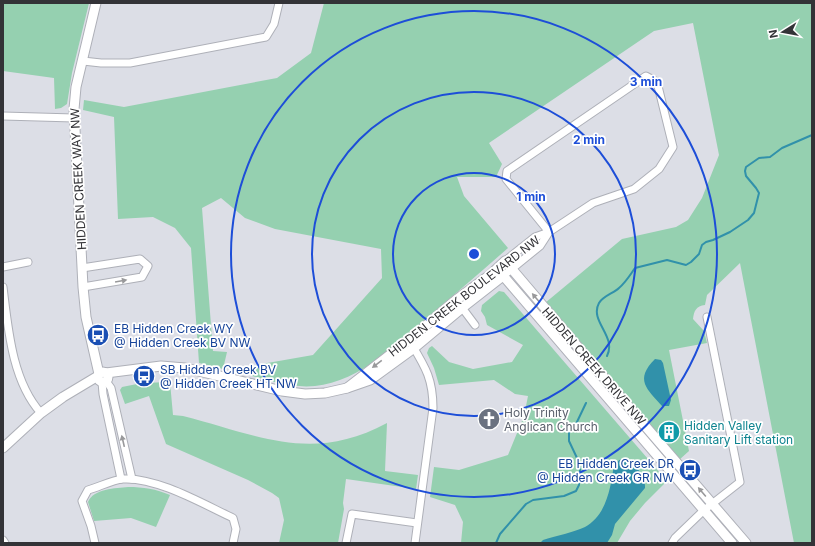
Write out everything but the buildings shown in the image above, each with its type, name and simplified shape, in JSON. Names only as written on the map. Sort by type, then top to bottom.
[{"type":"street","name":"HIDDEN CREEK WAY NW","points":[[96,3],[76,87],[74,118],[83,287],[86,317],[95,356],[103,377],[111,388],[132,479]]},
{"type":"street","points":[[83,61],[101,63],[130,63],[266,37],[274,24],[279,3]]},
{"type":"street","points":[[646,76],[657,82],[673,147],[659,169],[634,189],[593,203],[549,232],[506,179],[507,171],[646,76]]},
{"type":"street","points":[[3,116],[74,118]]},
{"type":"street","name":"HIDDEN CREEK BOULEVARD NW","points":[[347,388],[409,340],[456,300],[497,269],[535,237],[549,232]]},
{"type":"street","name":"HIDDEN CREEK BOULEVARD NW","points":[[3,448],[41,413],[63,397],[81,386],[103,377],[121,372],[161,366],[207,372],[282,392],[304,394],[347,388],[370,380],[414,348],[462,308],[512,270],[540,246],[549,232]]},
{"type":"street","points":[[82,268],[140,259],[148,266],[142,277],[83,287]]},
{"type":"street","name":"HIDDEN CREEK DRIVE NW","points":[[505,261],[746,543]]},
{"type":"street","points":[[3,267],[28,262]]},
{"type":"street","name":"HIDDEN CREEK DRIVE NW","points":[[497,269],[732,543]]},
{"type":"street","points":[[3,286],[7,320],[18,373],[32,402],[41,413]]},
{"type":"street","points":[[456,300],[475,325]]},
{"type":"street","points":[[672,543],[675,538],[703,511],[740,482],[707,317]]},
{"type":"street","points":[[409,340],[424,364],[431,380],[434,408],[414,543]]},
{"type":"street","name":"HIDDEN CREEK WAY NW","points":[[103,377],[103,394],[121,479]]},
{"type":"street","points":[[652,451],[660,443]]},
{"type":"street","points":[[95,543],[91,526],[82,502],[88,490],[121,479],[132,479],[163,486],[233,518],[236,529],[233,543]]},
{"type":"street","points":[[346,543],[352,514],[418,523]]},
{"type":"green space","points":[[3,3],[89,3],[72,73],[67,104],[61,108],[55,109],[54,78],[3,71]]},
{"type":"green space","points":[[324,3],[812,3],[812,543],[794,543],[740,263],[707,295],[705,305],[699,306],[695,311],[693,319],[704,331],[707,343],[669,350],[689,451],[679,460],[545,303],[622,239],[676,227],[688,220],[702,198],[719,155],[693,23],[654,31],[489,143],[502,164],[496,177],[457,177],[464,196],[508,248],[394,347],[364,368],[348,377],[332,383],[315,386],[299,386],[283,384],[252,376],[256,365],[313,355],[382,278],[381,249],[275,229],[245,218],[221,198],[202,208],[213,351],[227,352],[223,369],[199,363],[191,248],[175,228],[153,217],[118,219],[114,117],[83,110],[84,100],[124,107],[277,78],[311,53]]},
{"type":"green space","points":[[499,291],[504,292],[667,481],[645,503],[630,521],[617,543],[461,543],[463,522],[455,505],[430,497],[434,467],[459,470],[508,455],[524,416],[528,396],[515,394],[494,380],[439,385],[434,368],[427,353],[429,348],[432,346],[449,362],[473,369],[512,362],[523,345],[487,325],[485,317],[481,311],[482,305]]},
{"type":"green space","points":[[170,382],[173,415],[183,416],[260,437],[285,442],[309,444],[334,442],[359,435],[387,423],[385,471],[418,475],[416,489],[346,479],[343,503],[344,509],[338,543],[279,543],[284,520],[279,498],[248,480],[166,444],[149,396],[125,404],[120,390],[122,387],[142,383]]},
{"type":"green space","points":[[139,487],[160,491],[170,495],[156,527],[131,518],[94,521],[88,502],[95,494],[105,490]]},
{"type":"water","points":[[655,359],[661,360],[663,363],[671,400],[669,406],[662,406],[645,384],[645,373]]},
{"type":"water","points":[[621,459],[635,466],[644,478],[645,488],[615,524],[612,535],[607,543],[540,543],[543,540],[581,529],[592,522],[603,508],[607,499],[614,464]]},
{"type":"waterway","points":[[607,356],[609,342],[597,316],[599,303],[606,296],[617,290],[635,268],[667,260],[686,265],[699,254],[702,245],[706,242],[730,232],[748,220],[754,213],[759,193],[746,176],[746,167],[759,158],[770,157],[782,148],[812,135]]},
{"type":"waterway","points":[[496,543],[500,534],[526,504],[533,500],[564,496],[576,491],[579,485],[580,470],[577,458],[569,441],[569,433],[576,424],[586,403]]},
{"type":"place","name":"EB Hidden Creek WY @ Hidden Creek BV NW","points":[[98,335]]},
{"type":"place","name":"SB Hidden Creek BV @ Hidden Creek HT NW","points":[[144,376]]},
{"type":"place","name":"Holy Trinity Anglican Church","points":[[489,419]]},
{"type":"place","name":"Hidden Valley Sanitary Lift station","points":[[669,432]]},
{"type":"place","name":"EB Hidden Creek DR @ Hidden Creek GR NW","points":[[690,470]]}]
